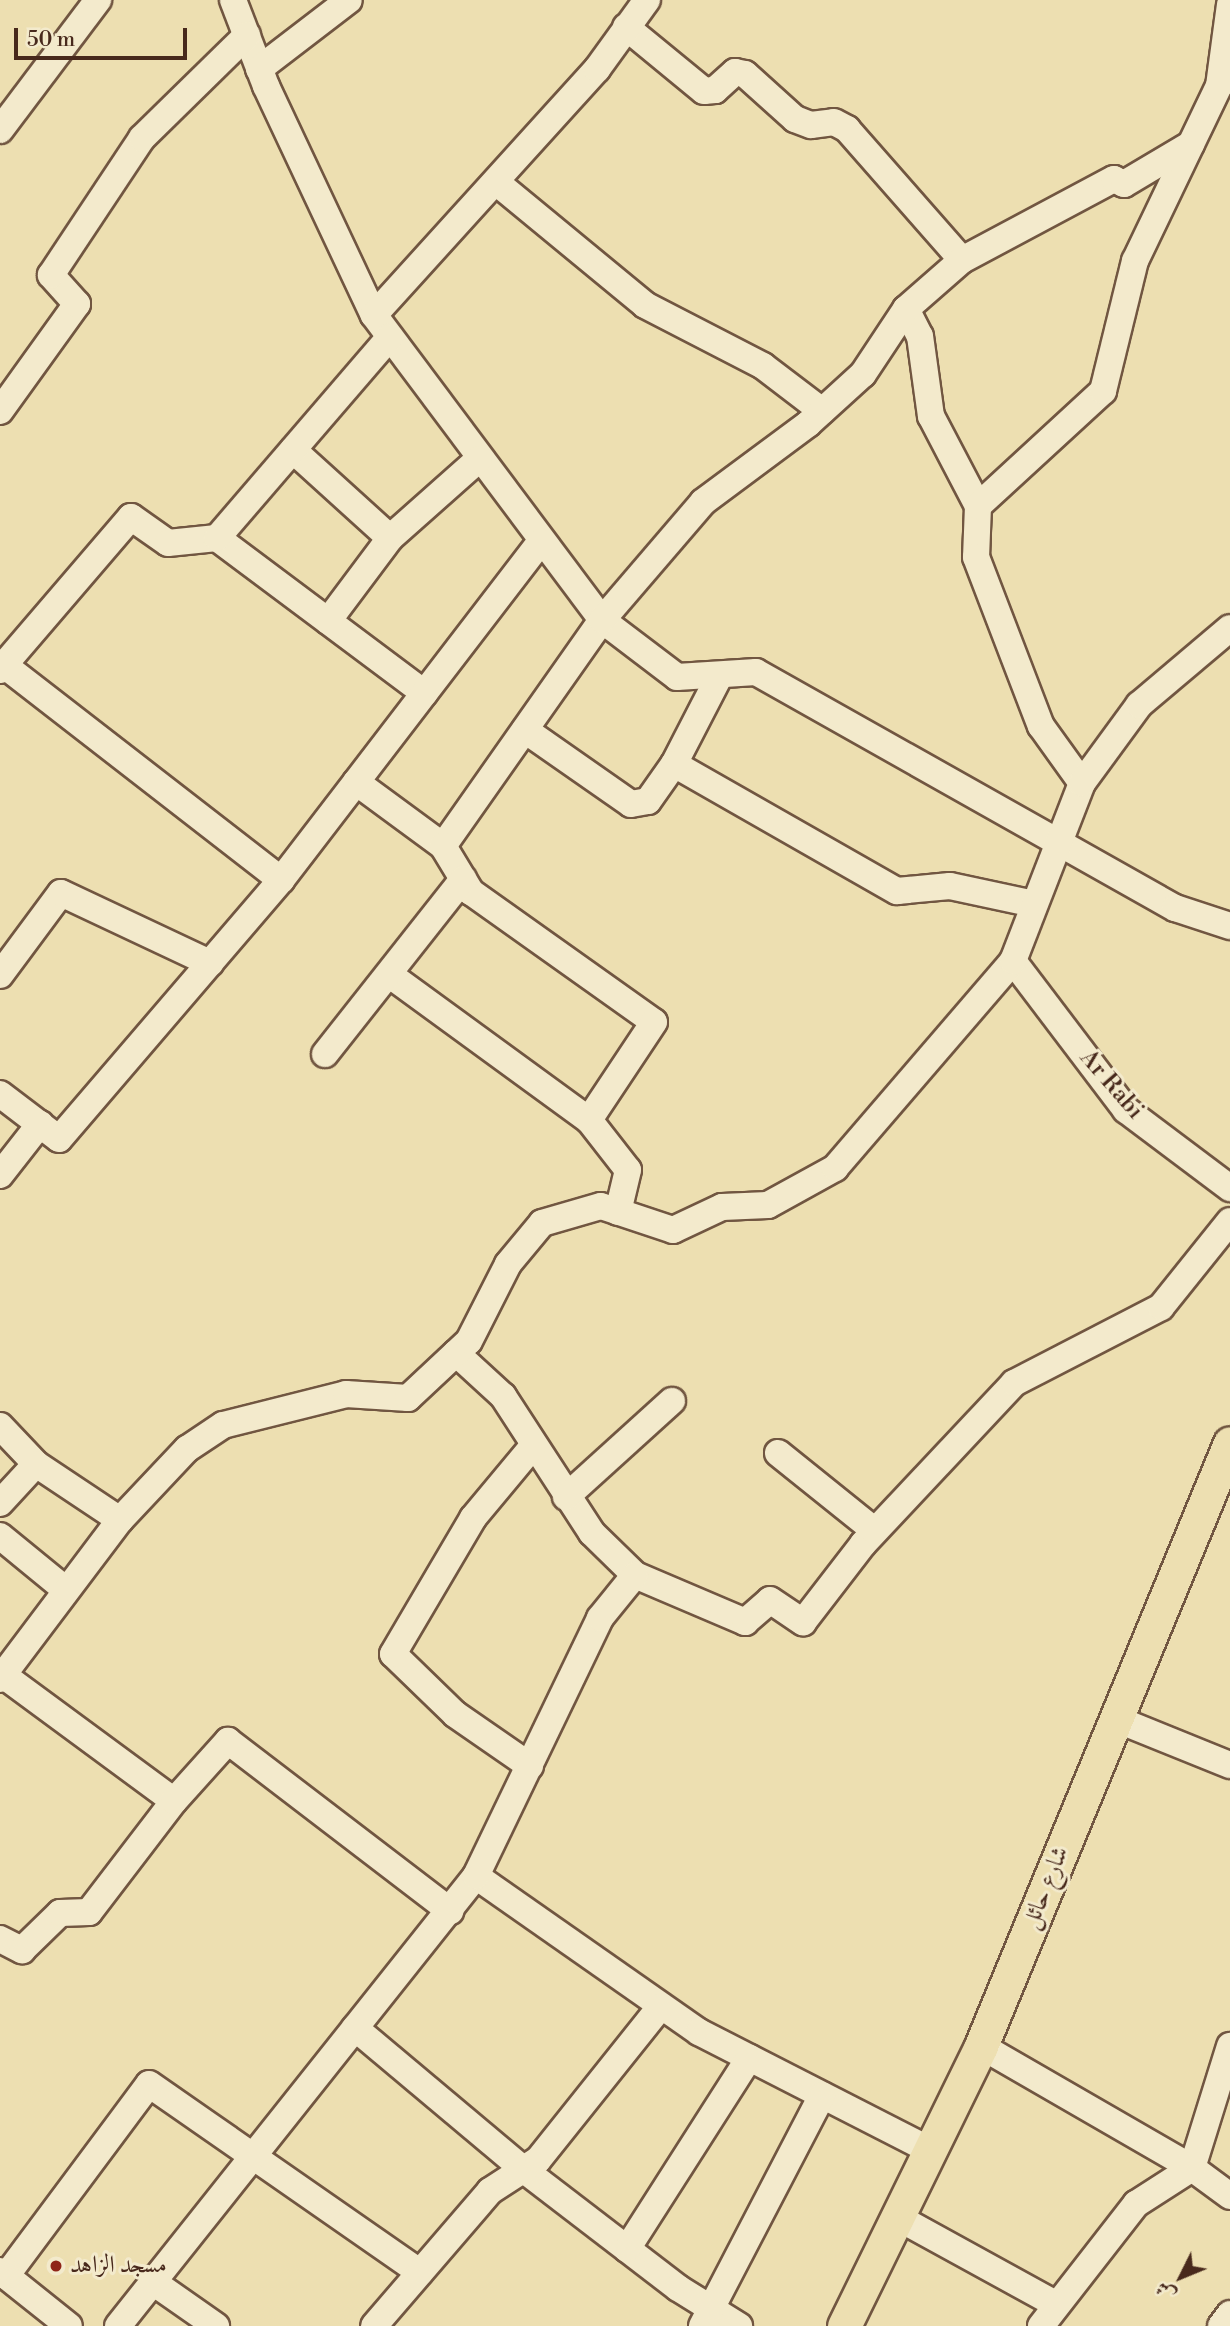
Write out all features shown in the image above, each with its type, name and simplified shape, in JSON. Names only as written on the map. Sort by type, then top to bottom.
[{"type":"main road","name":"شارع حائل","points":[[844,2326],[981,2046],[1230,1443]]},
{"type":"street","points":[[0,130],[11,93],[98,0]]},
{"type":"street","points":[[233,0],[259,69],[374,315],[540,542],[602,620],[677,677],[755,672],[1057,839],[1175,908],[1230,926]]},
{"type":"street","points":[[259,69],[349,0]]},
{"type":"street","points":[[374,315],[597,69],[647,0]]},
{"type":"street","points":[[978,506],[1103,391],[1135,261],[1191,144],[1224,89],[1230,4],[1223,0]]},
{"type":"street","points":[[626,27],[704,91],[715,90],[735,72],[745,74],[795,119],[811,125],[834,122],[847,129],[962,260]]},
{"type":"street","points":[[0,411],[77,304],[51,275],[142,138],[247,35]]},
{"type":"street","points":[[443,846],[602,620],[703,502],[822,411],[863,374],[906,309],[962,260],[1114,179],[1124,184],[1191,144]]},
{"type":"street","points":[[496,182],[645,305],[763,366],[822,411]]},
{"type":"street","points":[[906,309],[920,336],[931,416],[978,506],[976,557],[1041,726],[1082,783]]},
{"type":"street","points":[[218,538],[390,337]]},
{"type":"street","points":[[293,450],[390,538]]},
{"type":"street","points":[[328,621],[390,538],[479,459]]},
{"type":"street","points":[[281,880],[2,667],[131,517],[168,543],[218,538],[424,693]]},
{"type":"street","points":[[0,1094],[59,1139],[281,880],[540,542]]},
{"type":"street","points":[[174,1801],[1,1677],[120,1520],[187,1449],[223,1425],[346,1394],[408,1398],[469,1341],[508,1264],[542,1223],[601,1206],[673,1230],[722,1207],[768,1205],[835,1168],[1013,961],[1057,839],[1082,783],[1139,705],[1227,637]]},
{"type":"street","points":[[525,730],[631,804],[649,802],[674,764],[720,675]]},
{"type":"street","points":[[674,764],[897,891],[950,886],[1034,904]]},
{"type":"street","points":[[356,782],[443,846],[471,892],[654,1022],[589,1120]]},
{"type":"street","points":[[325,1054],[463,880]]},
{"type":"street","points":[[0,975],[61,894],[210,963]]},
{"type":"street","name":"Ar Rabi","points":[[1013,961],[1126,1110],[1230,1188]]},
{"type":"street","points":[[390,975],[589,1120],[628,1170],[618,1212]]},
{"type":"street","points":[[0,1175],[40,1124]]},
{"type":"street","points":[[456,1353],[503,1396],[566,1497],[592,1533],[635,1575],[745,1622],[769,1600],[803,1622],[875,1531],[1014,1383],[1161,1307],[1230,1221]]},
{"type":"street","points":[[566,1497],[673,1401]]},
{"type":"street","points":[[0,1426],[36,1464],[120,1520]]},
{"type":"street","points":[[530,1766],[455,1714],[393,1654],[474,1518],[533,1446]]},
{"type":"street","points":[[778,1452],[875,1531]]},
{"type":"street","points":[[0,1503],[36,1464]]},
{"type":"street","points":[[0,1536],[66,1590]]},
{"type":"street","points":[[118,2326],[476,1876],[600,1618],[635,1575]]},
{"type":"street","points":[[1116,1719],[1230,1765]]},
{"type":"street","points":[[0,1939],[22,1950],[60,1913],[89,1912],[174,1801],[228,1741],[450,1911]]},
{"type":"street","points":[[476,1876],[660,2007],[749,2058],[930,2150]]},
{"type":"street","points":[[373,2326],[490,2191],[538,2160],[660,2007]]},
{"type":"street","points":[[355,2028],[523,2169],[627,2249],[707,2318],[738,2326]]},
{"type":"street","points":[[981,2046],[1192,2168],[1230,2196]]},
{"type":"street","points":[[897,2217],[1048,2315],[1136,2204],[1192,2168],[1230,2046]]},
{"type":"street","points":[[627,2249],[749,2058]]},
{"type":"street","points":[[69,2326],[3,2273],[149,2084],[255,2154],[420,2272]]},
{"type":"street","points":[[707,2318],[822,2095]]},
{"type":"street","points":[[153,2282],[216,2326]]},
{"type":"street","points":[[1221,2326],[1230,2314]]},
{"type":"place","name":"مسجد الزاهد","points":[[56,2266]]}]
